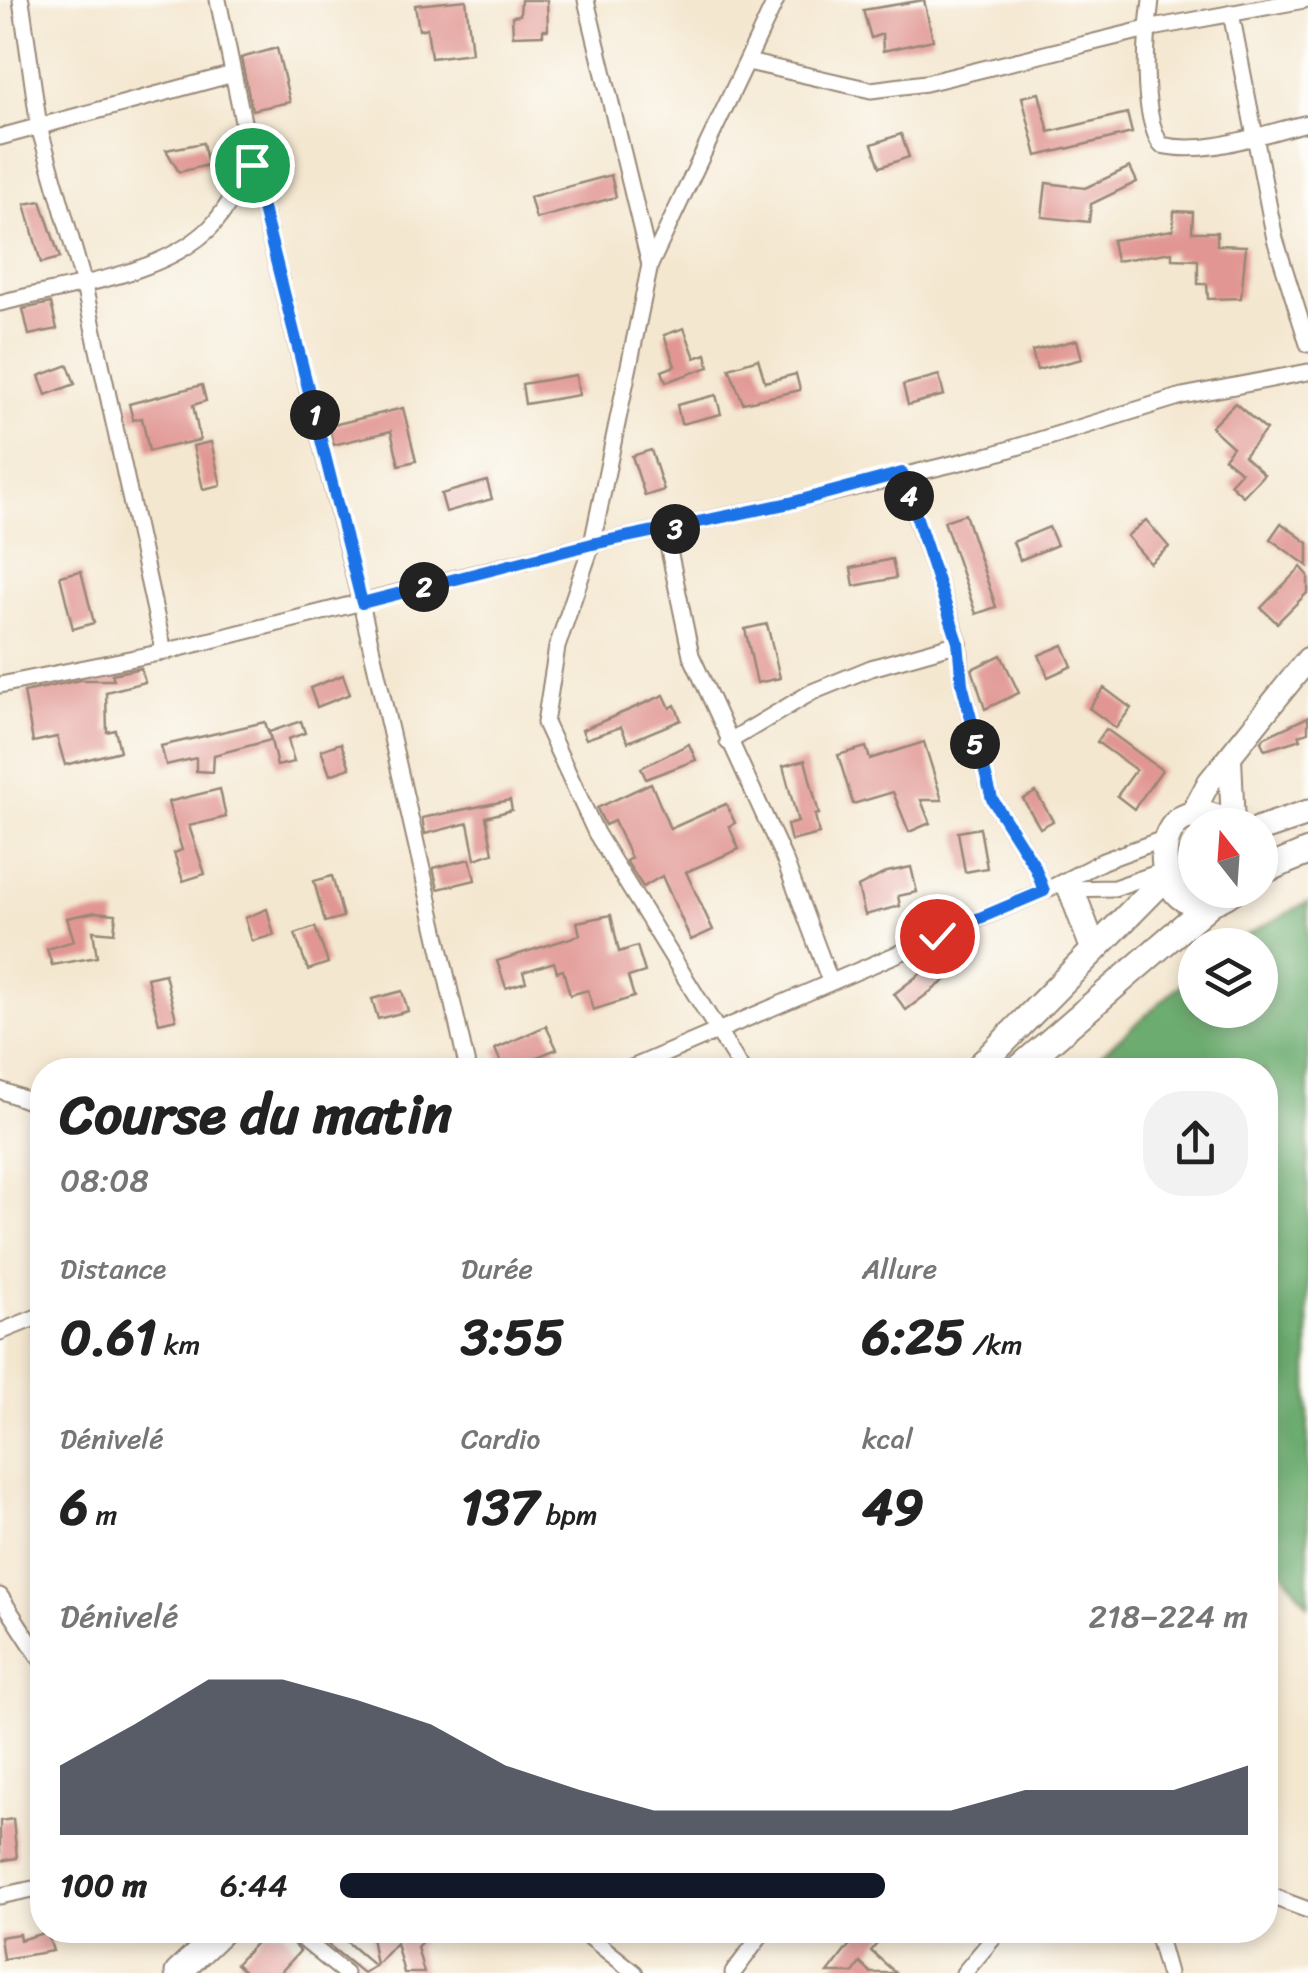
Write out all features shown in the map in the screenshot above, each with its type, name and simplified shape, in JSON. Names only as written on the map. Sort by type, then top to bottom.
[{"type":"main road","points":[[1194,808],[1202,791],[1308,659]]},
{"type":"main road","points":[[1230,758],[1231,808]]},
{"type":"main road","points":[[1278,823],[1308,813]]},
{"type":"main road","points":[[1178,828],[1166,838],[1164,874],[1178,892]]},
{"type":"main road","points":[[1278,864],[1308,852]]},
{"type":"main road","points":[[988,1058],[1164,874]]},
{"type":"main road","points":[[1056,889],[1094,950]]},
{"type":"main road","points":[[1031,1058],[1208,908]]},
{"type":"main road","points":[[178,1973],[208,1943]]},
{"type":"street","points":[[21,0],[39,127],[83,281],[164,652]]},
{"type":"street","points":[[218,0],[252,165],[362,603],[465,1058]]},
{"type":"street","points":[[586,0],[650,266]]},
{"type":"street","points":[[735,1058],[596,833],[545,723],[557,647],[592,544],[650,266],[776,0]]},
{"type":"street","points":[[1151,0],[1148,86],[1155,135],[1162,145],[1176,148],[1256,138],[1308,123]]},
{"type":"street","points":[[748,62],[871,90],[926,83],[1147,29],[1304,0]]},
{"type":"street","points":[[1231,13],[1291,300],[1308,344]]},
{"type":"street","points":[[0,137],[233,74]]},
{"type":"street","points":[[0,303],[129,272],[176,253],[210,228],[252,165]]},
{"type":"street","points":[[0,685],[164,652],[592,544],[665,531],[994,454],[1182,396],[1308,372]]},
{"type":"street","points":[[902,473],[958,642],[962,684],[992,799],[1035,867],[1056,889],[1114,888],[1164,874]]},
{"type":"street","points":[[665,531],[691,655],[785,861],[830,981]]},
{"type":"street","points":[[728,742],[812,692],[871,668],[958,642]]},
{"type":"street","points":[[656,1058],[830,981],[1056,889],[1103,861],[1166,838]]},
{"type":"street","points":[[0,1090],[30,1101]]},
{"type":"street","points":[[0,1332],[30,1320]]},
{"type":"street","points":[[0,1596],[30,1642]]},
{"type":"street","points":[[0,1896],[30,1890]]},
{"type":"street","points":[[1278,1899],[1308,1910]]},
{"type":"street","points":[[308,1943],[345,1973]]},
{"type":"street","points":[[597,1943],[635,1973]]},
{"type":"street","points":[[733,1973],[755,1943]]},
{"type":"street","points":[[964,1973],[989,1943]]},
{"type":"street","points":[[1160,1943],[1168,1973]]},
{"type":"green space","points":[[1308,902],[1308,1605],[1278,1565],[1278,1058],[1097,1058],[1178,987],[1178,1028],[1278,1028],[1278,928],[1260,928]]},
{"type":"building","points":[[466,0],[472,53],[431,58],[427,28],[419,30],[415,5]]},
{"type":"building","points":[[521,0],[547,0],[548,30],[543,30],[543,35],[513,36],[512,16],[520,15]]},
{"type":"building","points":[[924,0],[933,40],[883,51],[882,34],[871,38],[863,10]]},
{"type":"building","points":[[277,48],[290,102],[252,110],[241,58]]},
{"type":"building","points":[[1039,93],[1049,132],[1127,113],[1132,133],[1037,156],[1022,97]]},
{"type":"building","points":[[901,134],[909,157],[880,167],[872,144]]},
{"type":"building","points":[[203,143],[208,165],[179,172],[166,150]]},
{"type":"building","points":[[1130,167],[1137,182],[1091,204],[1089,222],[1042,217],[1046,183],[1085,188]]},
{"type":"building","points":[[611,175],[616,197],[536,219],[530,197]]},
{"type":"building","points":[[41,201],[60,258],[41,263],[25,204]]},
{"type":"building","points":[[1174,211],[1193,212],[1192,232],[1217,232],[1217,245],[1246,246],[1241,298],[1208,299],[1207,284],[1198,284],[1198,260],[1172,259],[1172,252],[1116,261],[1112,240],[1173,230]]},
{"type":"building","points":[[51,303],[57,329],[29,335],[23,309]]},
{"type":"building","points":[[684,328],[695,358],[706,354],[709,367],[666,382],[662,371],[675,366],[664,335]]},
{"type":"building","points":[[1077,340],[1082,359],[1037,370],[1032,351]]},
{"type":"building","points":[[758,359],[765,382],[796,374],[800,390],[743,403],[729,368]]},
{"type":"building","points":[[68,365],[75,384],[46,395],[39,376]]},
{"type":"building","points":[[576,375],[579,395],[525,404],[522,384]]},
{"type":"building","points":[[939,375],[944,395],[908,405],[903,385]]},
{"type":"building","points":[[202,385],[206,401],[193,405],[200,440],[149,451],[142,418],[133,420],[129,404]]},
{"type":"building","points":[[716,395],[721,414],[681,424],[677,405]]},
{"type":"building","points":[[1235,403],[1266,430],[1244,456],[1264,474],[1243,496],[1230,484],[1241,472],[1224,458],[1233,447],[1211,427]]},
{"type":"building","points":[[403,408],[416,461],[399,465],[391,431],[333,445],[329,426]]},
{"type":"building","points":[[211,442],[221,485],[203,489],[193,446]]},
{"type":"building","points":[[651,450],[664,490],[645,496],[632,456]]},
{"type":"building","points":[[487,481],[492,499],[446,512],[441,494]]},
{"type":"building","points":[[965,514],[996,607],[976,614],[944,521]]},
{"type":"building","points":[[1146,520],[1169,547],[1150,563],[1127,536]]},
{"type":"building","points":[[1281,523],[1308,543],[1308,566],[1270,539]]},
{"type":"building","points":[[1049,527],[1057,545],[1020,560],[1013,542]]},
{"type":"building","points":[[892,559],[896,578],[854,586],[851,568]]},
{"type":"building","points":[[1301,567],[1308,575],[1308,592],[1277,623],[1261,608]]},
{"type":"building","points":[[81,571],[94,623],[73,629],[60,576]]},
{"type":"building","points":[[767,624],[780,678],[757,683],[745,629]]},
{"type":"building","points":[[1063,645],[1072,666],[1048,677],[1039,655]]},
{"type":"building","points":[[1001,655],[1019,693],[985,709],[972,669]]},
{"type":"building","points":[[141,668],[145,682],[106,692],[107,732],[115,730],[120,751],[65,765],[57,737],[33,742],[24,692],[80,680],[114,680],[112,674]]},
{"type":"building","points":[[343,675],[350,694],[317,707],[310,688]]},
{"type":"building","points":[[1104,688],[1131,708],[1116,728],[1089,708]]},
{"type":"building","points":[[664,695],[670,708],[675,705],[681,720],[628,742],[621,727],[586,739],[582,730]]},
{"type":"building","points":[[1308,717],[1308,732],[1299,735],[1301,739],[1265,750],[1261,742],[1265,737]]},
{"type":"building","points":[[301,721],[305,733],[288,739],[294,762],[277,766],[269,732]]},
{"type":"building","points":[[265,722],[271,740],[214,755],[213,772],[196,771],[196,758],[166,765],[161,746]]},
{"type":"building","points":[[1106,729],[1162,770],[1134,809],[1117,796],[1136,770],[1097,742]]},
{"type":"building","points":[[924,742],[942,800],[921,800],[930,823],[909,832],[893,792],[853,804],[838,755],[866,747],[870,759]]},
{"type":"building","points":[[341,743],[350,768],[330,775],[321,750]]},
{"type":"building","points":[[689,744],[696,760],[646,779],[641,768]]},
{"type":"building","points":[[805,760],[819,814],[815,815],[819,834],[791,841],[787,825],[798,822],[783,766]]},
{"type":"building","points":[[651,783],[670,829],[726,804],[735,823],[729,826],[739,849],[686,872],[713,930],[691,940],[662,876],[643,887],[626,861],[631,858],[614,821],[605,825],[597,808]]},
{"type":"building","points":[[220,789],[226,817],[189,826],[205,874],[183,881],[174,853],[182,850],[168,802]]},
{"type":"building","points":[[1036,792],[1053,821],[1040,828],[1023,799]]},
{"type":"building","points":[[510,800],[512,810],[486,817],[493,853],[475,859],[468,823],[425,834],[422,818]]},
{"type":"building","points":[[980,828],[987,868],[965,872],[958,832]]},
{"type":"building","points":[[470,859],[475,880],[438,889],[433,868]]},
{"type":"building","points":[[911,867],[917,892],[898,896],[900,906],[865,915],[858,887],[887,872]]},
{"type":"building","points":[[332,876],[343,917],[325,922],[314,881]]},
{"type":"building","points":[[267,909],[274,935],[252,941],[245,918]]},
{"type":"building","points":[[95,912],[116,914],[114,933],[93,931],[97,957],[52,965],[47,949],[74,941],[67,918]]},
{"type":"building","points":[[611,915],[619,952],[637,946],[645,972],[628,977],[634,997],[593,1010],[588,990],[570,995],[563,970],[557,972],[554,962],[523,972],[526,982],[506,988],[497,961],[580,935],[577,922]]},
{"type":"building","points":[[315,927],[328,963],[308,970],[295,934]]},
{"type":"building","points":[[934,963],[947,979],[906,1010],[894,994]]},
{"type":"building","points":[[165,974],[176,1019],[159,1023],[147,978]]},
{"type":"building","points":[[402,991],[408,1011],[378,1019],[372,999]]},
{"type":"building","points":[[546,1026],[557,1049],[534,1058],[499,1058],[495,1049]]},
{"type":"building","points":[[13,1819],[17,1858],[0,1861],[0,1821]]},
{"type":"building","points":[[19,1934],[20,1940],[30,1937],[30,1943],[50,1943],[53,1951],[3,1959],[0,1937]]},
{"type":"building","points":[[256,1943],[293,1943],[300,1951],[280,1973],[246,1973],[236,1964]]},
{"type":"building","points":[[326,1943],[348,1943],[375,1966],[363,1973]]},
{"type":"building","points":[[372,1943],[396,1943],[376,1965]]},
{"type":"building","points":[[396,1943],[421,1943],[417,1947],[424,1973],[404,1973]]},
{"type":"building","points":[[851,1943],[877,1943],[871,1951],[896,1973],[871,1973],[860,1963],[853,1973],[828,1973]]},
{"type":"route","points":[[252,165],[362,603],[592,544],[790,503],[902,473],[958,642],[962,684],[977,754],[992,799],[1004,824],[1035,867],[1044,891],[937,936]]}]
